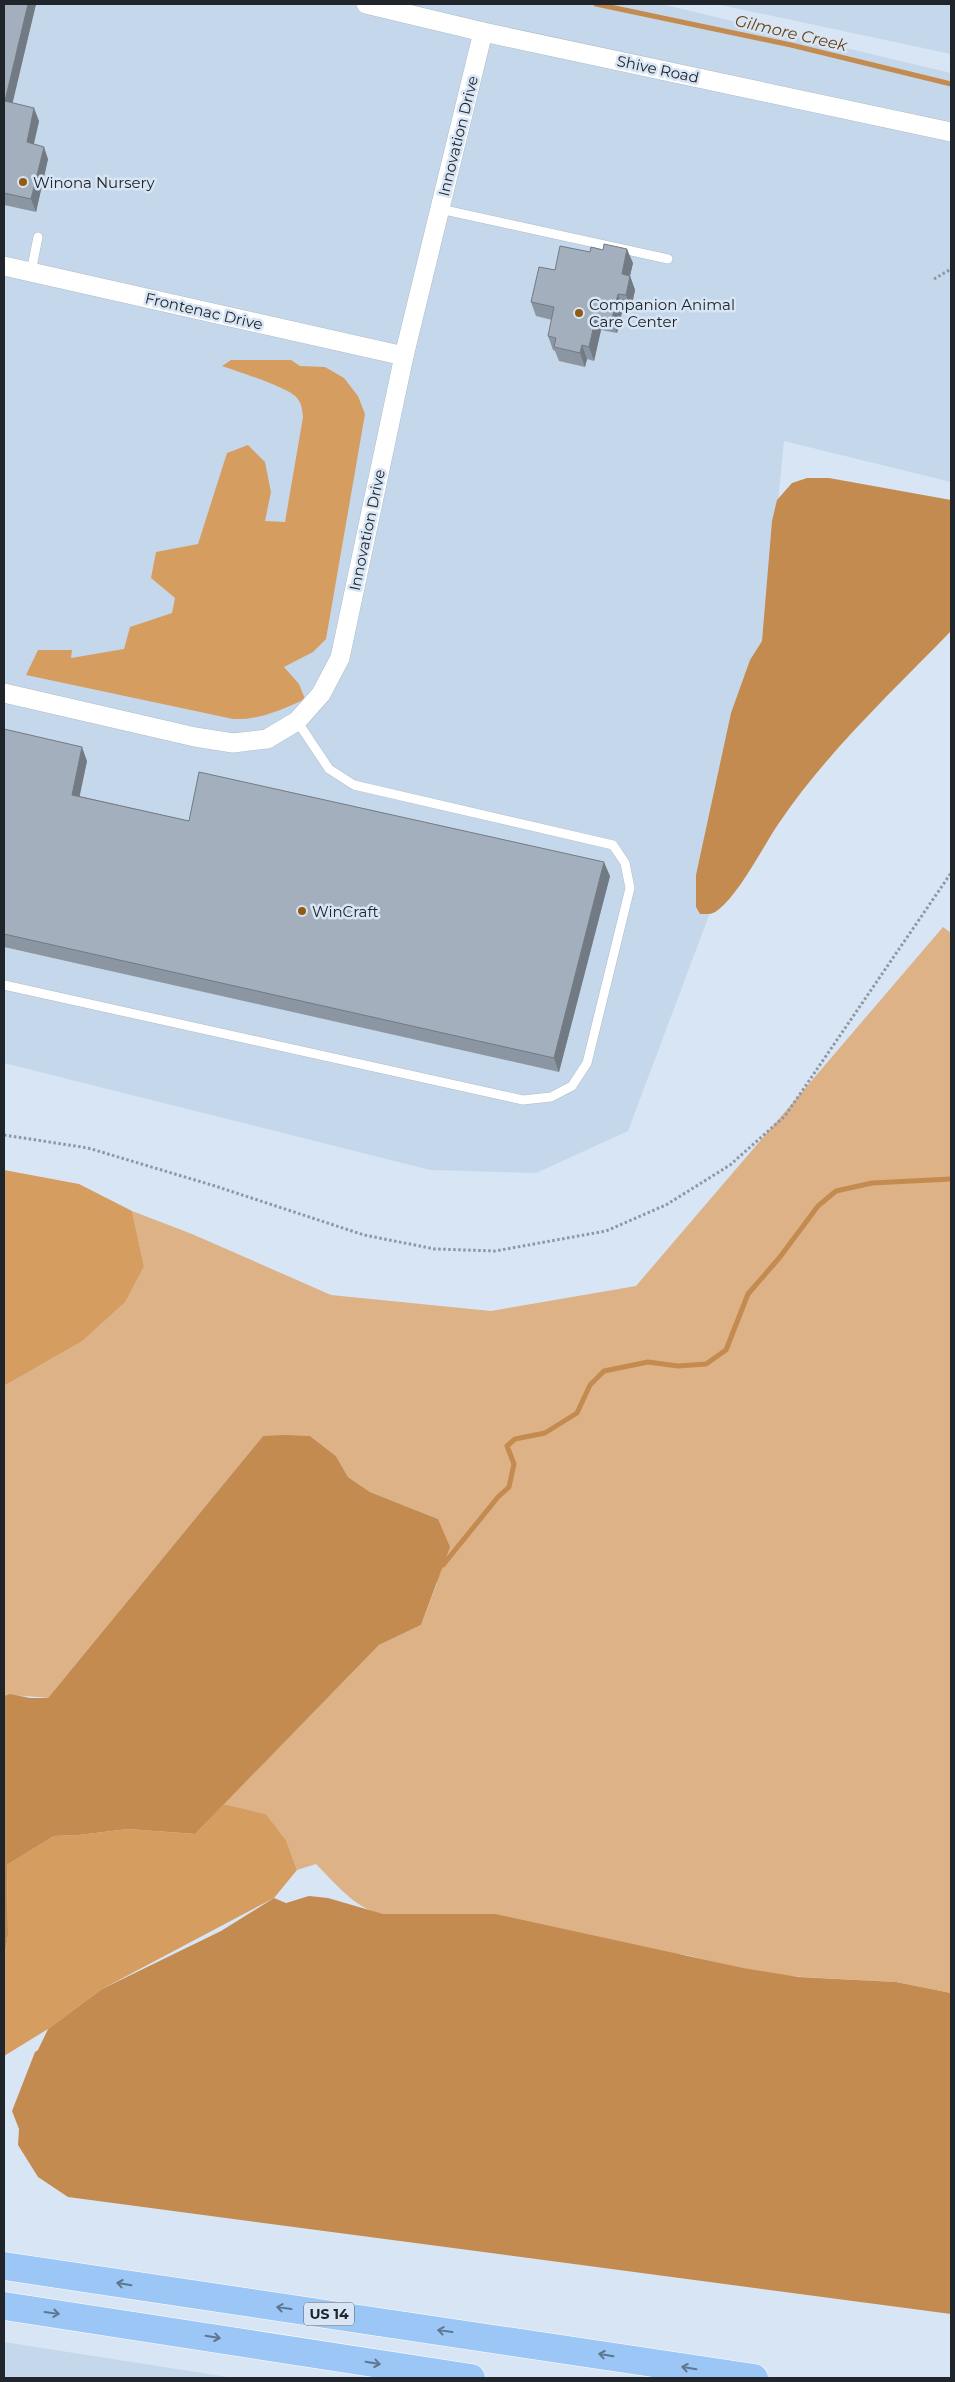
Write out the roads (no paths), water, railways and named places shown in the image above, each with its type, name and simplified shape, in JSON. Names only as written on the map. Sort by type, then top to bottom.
[{"type":"highway","name":"US 14","points":[[4,2266],[754,2378]]},
{"type":"highway","points":[[4,2306],[457,2377]]},
{"type":"street","name":"Shive Road","points":[[366,4],[483,32],[951,132]]},
{"type":"street","name":"Innovation Drive","points":[[4,693],[195,738],[233,743],[267,740],[297,721],[321,694],[340,658],[404,356],[483,32]]},
{"type":"street","name":"Frontenac Drive","points":[[4,266],[404,356]]},
{"type":"lane","points":[[440,209],[668,258]]},
{"type":"lane","points":[[31,272],[38,237]]},
{"type":"lane","points":[[4,985],[523,1100],[551,1097],[572,1086],[588,1063],[630,888],[625,863],[613,845],[354,786],[329,769],[297,721]]},
{"type":"waterway","name":"Gilmore Creek","points":[[596,4],[791,45],[951,84]]},
{"type":"waterway","points":[[443,1565],[498,1497],[509,1487],[514,1464],[507,1446],[515,1439],[545,1433],[577,1413],[590,1385],[604,1371],[648,1362],[678,1366],[706,1364],[726,1350],[748,1294],[780,1257],[818,1206],[836,1191],[872,1183],[951,1179]]},
{"type":"place","name":"Winona Nursery","points":[[23,182]]},
{"type":"place","name":"Companion Animal Care Center","points":[[579,313]]},
{"type":"place","name":"WinCraft","points":[[302,911]]}]
